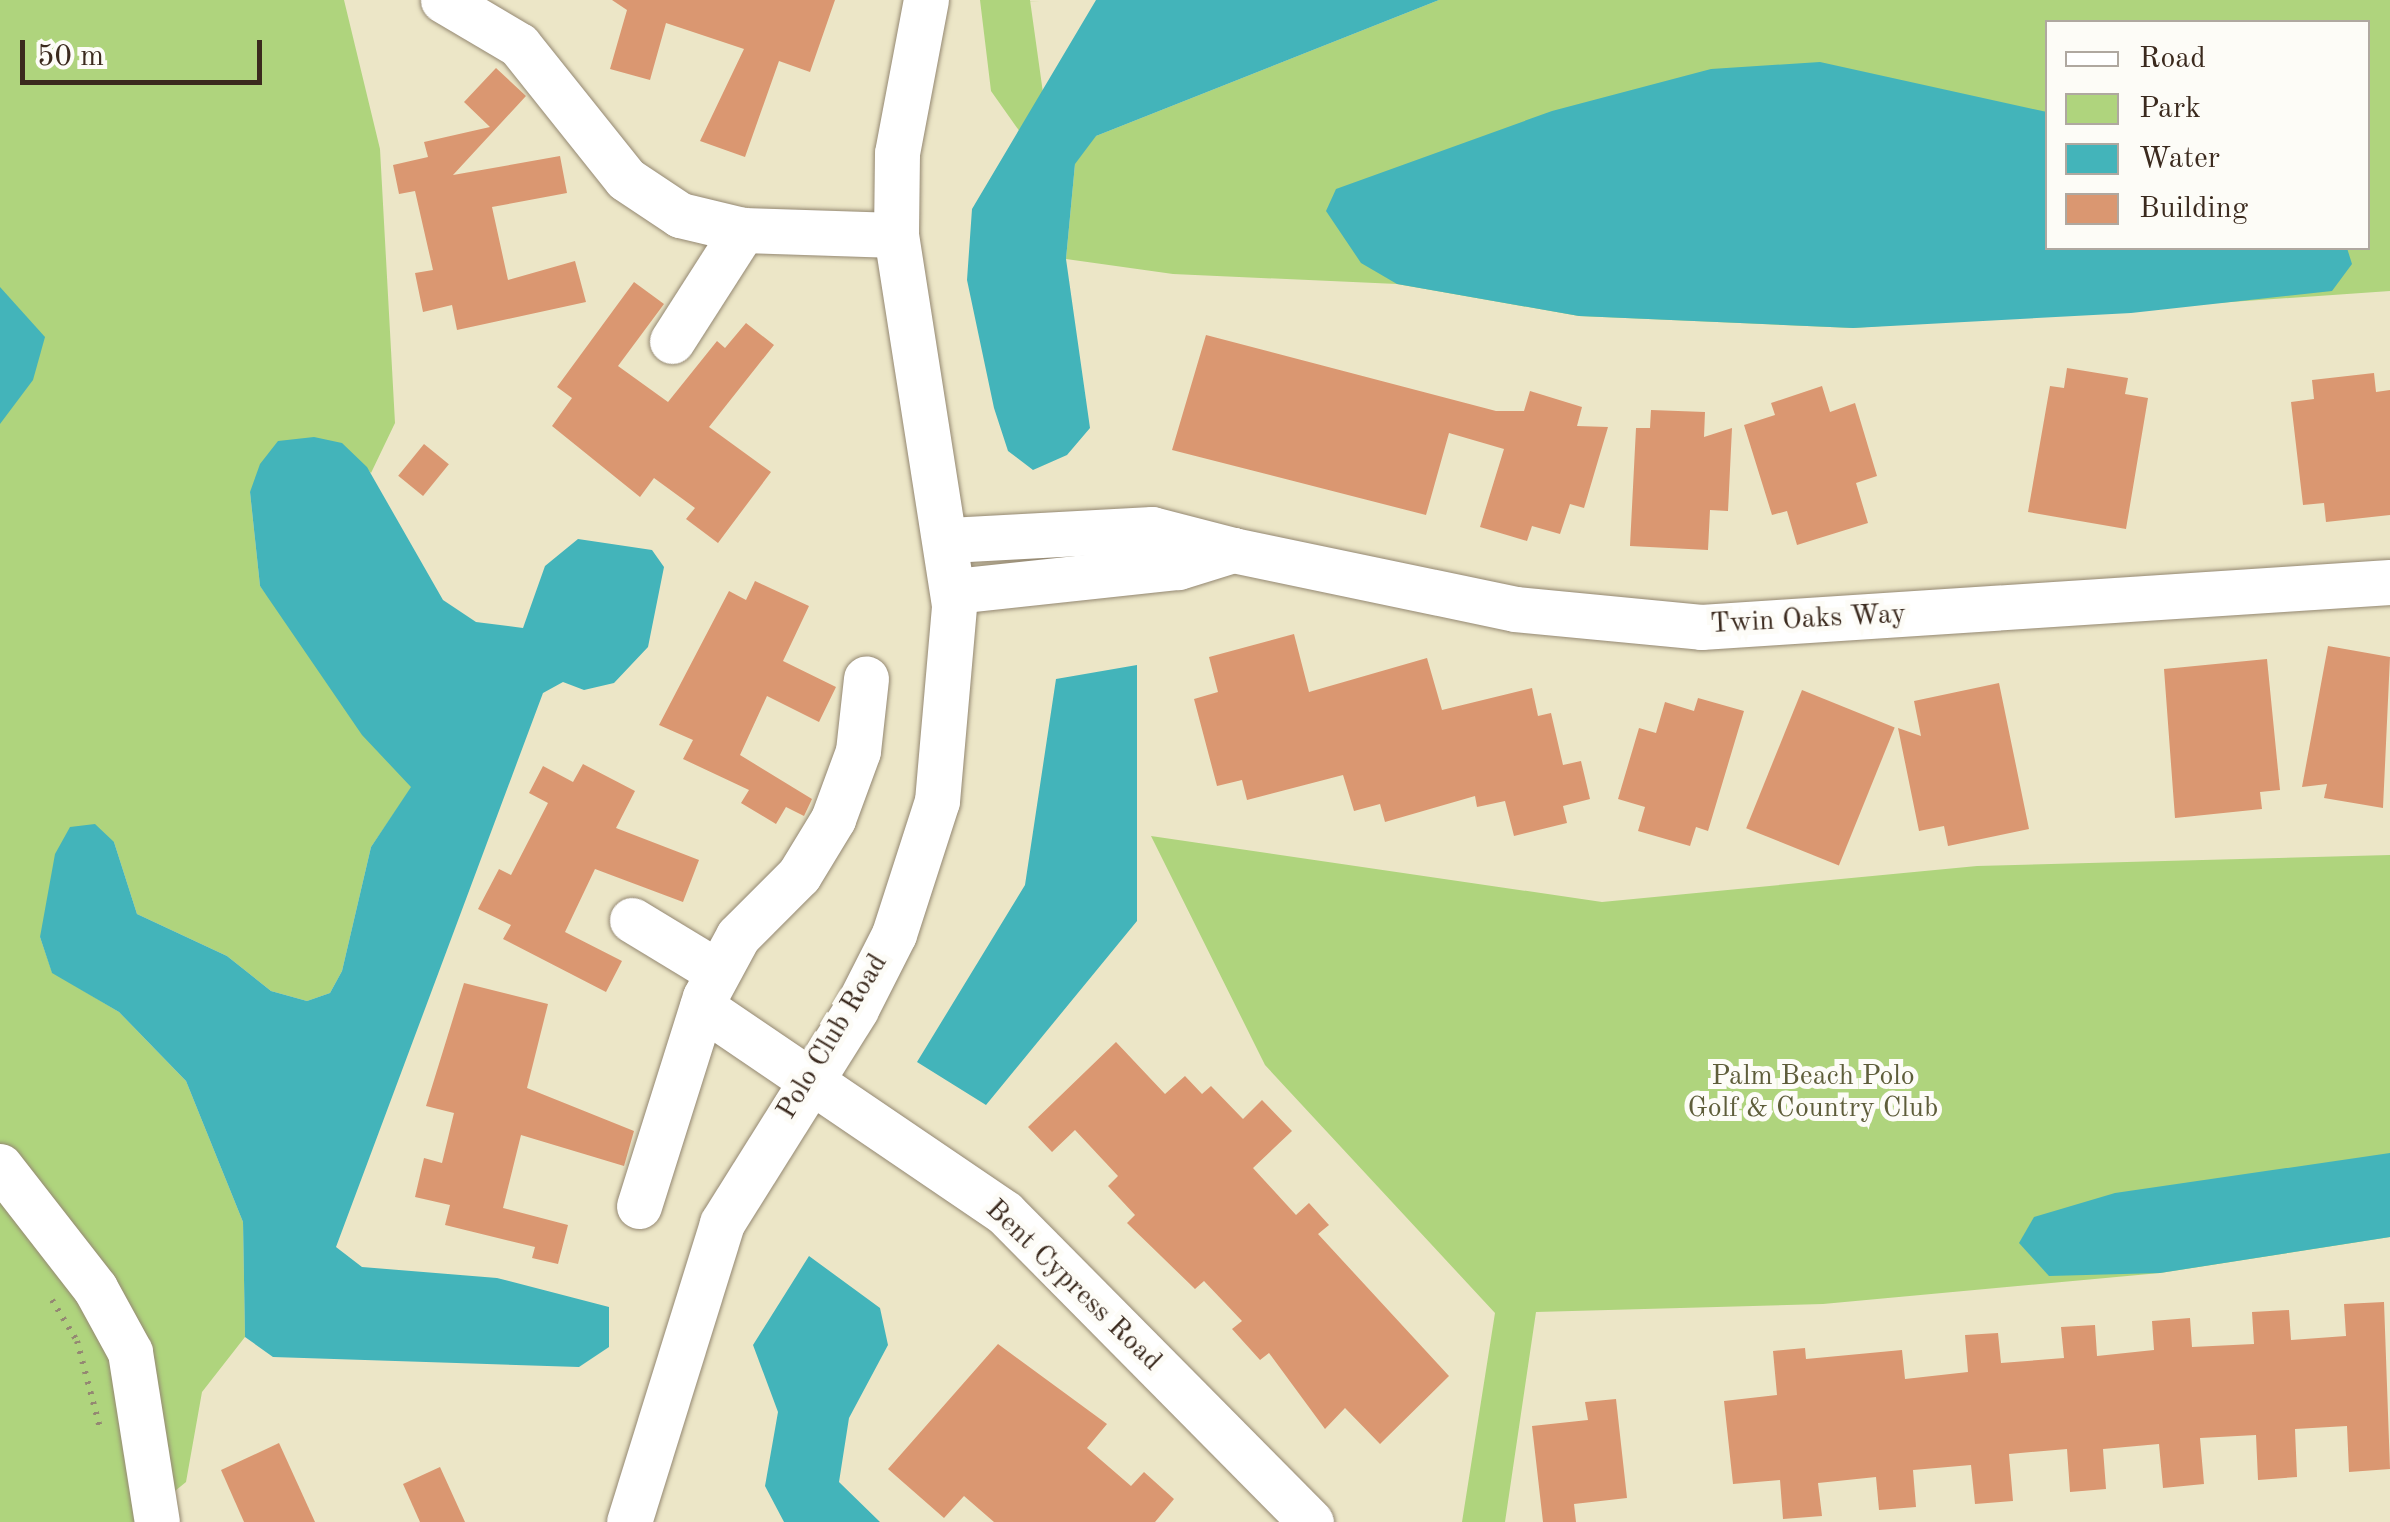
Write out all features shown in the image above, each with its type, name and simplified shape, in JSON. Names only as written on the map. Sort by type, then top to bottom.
[{"type":"street","points":[[443,0],[544,69],[626,179],[680,215],[743,230],[896,236]]},
{"type":"street","name":"Polo Club Road","points":[[630,1522],[700,1274],[763,1150],[812,1077],[887,950],[923,855],[948,746],[953,591],[948,540],[896,236],[900,136],[926,0]]},
{"type":"street","points":[[672,341],[743,230]]},
{"type":"street","name":"Twin Oaks Way","points":[[948,540],[1152,529],[1516,610],[1701,626],[2390,582]]},
{"type":"street","name":"Twin Oaks Way","points":[[953,591],[1178,566],[1233,550]]},
{"type":"street","points":[[638,1206],[710,990],[833,819],[858,751],[866,678]]},
{"type":"street","name":"Bent Cypress Road","points":[[632,920],[812,1077],[1005,1213],[1311,1522]]},
{"type":"street","points":[[0,1166],[95,1288],[130,1352],[156,1522]]},
{"type":"path","points":[[48,1294],[76,1341],[103,1440]]},
{"type":"green space","points":[[0,0],[344,0],[380,149],[395,423],[371,473],[341,443],[250,492],[260,586],[412,787],[371,847],[342,971],[330,993],[307,1001],[271,991],[227,956],[137,914],[114,842],[40,937],[52,972],[119,1012],[186,1081],[243,1222],[245,1337],[202,1392],[186,1482],[137,1522],[0,1522]]},
{"type":"green space","points":[[980,0],[1030,0],[1044,100],[1096,136],[1439,0],[2390,0],[2390,291],[1853,328],[1579,316],[1397,284],[1173,274],[1066,259],[1075,164],[1020,132],[991,91]]},
{"type":"green space","name":"Palm Beach Polo Golf & Country Club","points":[[1151,836],[1602,902],[1977,866],[2390,855],[2390,1237],[2160,1273],[1823,1304],[1536,1312],[1505,1522],[1462,1522],[1495,1313],[1265,1065]]},
{"type":"water","points":[[1096,0],[1439,0],[1096,136],[1075,164],[1066,259],[1090,428],[1067,455],[1033,470],[1008,451],[994,408],[967,280],[972,209]]},
{"type":"water","points":[[1820,62],[2045,112],[2045,250],[2348,250],[2352,264],[2332,291],[2131,313],[1853,328],[1579,316],[1397,284],[1361,263],[1326,211],[1336,189],[1552,111],[1711,69]]},
{"type":"water","points":[[0,287],[45,337],[33,380],[0,424]]},
{"type":"water","points":[[314,437],[342,443],[367,467],[443,600],[476,622],[523,628],[545,566],[578,539],[652,550],[664,567],[648,647],[614,683],[584,690],[563,682],[543,693],[336,1247],[362,1267],[497,1278],[609,1307],[609,1347],[579,1367],[273,1357],[245,1337],[243,1222],[186,1081],[119,1012],[52,973],[40,937],[55,854],[70,827],[95,824],[114,842],[137,914],[227,956],[271,991],[307,1001],[330,993],[342,971],[371,847],[411,787],[362,735],[260,586],[250,492],[260,464],[278,441]]},
{"type":"water","points":[[1137,665],[1137,921],[986,1105],[917,1062],[1025,885],[1056,679]]},
{"type":"water","points":[[2390,1153],[2390,1237],[2160,1273],[2049,1276],[2019,1243],[2034,1217],[2115,1193]]},
{"type":"water","points":[[809,1256],[880,1308],[888,1345],[849,1418],[839,1482],[880,1522],[784,1522],[765,1486],[778,1412],[753,1345]]},
{"type":"building","points":[[612,0],[835,0],[810,72],[779,61],[745,157],[700,141],[744,49],[666,23],[650,80],[610,69],[627,10]]},
{"type":"building","points":[[496,68],[526,96],[453,175],[560,156],[567,193],[492,207],[508,280],[575,261],[586,302],[457,330],[452,305],[423,312],[415,273],[433,270],[415,191],[399,194],[393,165],[428,157],[424,142],[490,127],[464,102]]},
{"type":"building","points":[[634,282],[664,304],[618,366],[668,402],[717,341],[725,348],[746,323],[774,345],[709,427],[771,472],[718,543],[686,519],[695,508],[654,478],[640,497],[552,426],[572,398],[557,387]]},
{"type":"building","points":[[1206,335],[1496,411],[1524,411],[1530,391],[1582,407],[1577,426],[1608,427],[1584,508],[1570,504],[1560,534],[1532,526],[1527,541],[1480,527],[1504,449],[1449,433],[1426,515],[1172,450]]},
{"type":"building","points":[[2067,368],[2128,378],[2125,394],[2148,398],[2126,529],[2028,512],[2050,386],[2064,388]]},
{"type":"building","points":[[2374,373],[2376,392],[2390,390],[2390,515],[2326,522],[2324,503],[2303,505],[2291,402],[2314,399],[2312,380]]},
{"type":"building","points":[[1822,386],[1830,412],[1855,403],[1877,476],[1856,483],[1868,523],[1797,545],[1787,511],[1772,515],[1744,425],[1775,415],[1771,403]]},
{"type":"building","points":[[1651,410],[1705,412],[1704,437],[1732,428],[1728,511],[1710,510],[1708,550],[1630,546],[1636,428],[1650,428]]},
{"type":"building","points":[[424,444],[449,464],[423,496],[398,476]]},
{"type":"building","points":[[755,581],[809,606],[783,661],[836,687],[819,722],[767,696],[740,755],[812,799],[804,816],[786,807],[776,824],[741,803],[749,790],[683,759],[693,740],[659,725],[729,591],[746,600]]},
{"type":"building","points":[[1294,634],[1309,692],[1427,658],[1442,710],[1532,688],[1538,716],[1551,713],[1563,765],[1581,761],[1590,799],[1563,806],[1567,823],[1514,836],[1505,801],[1477,807],[1475,796],[1385,822],[1380,804],[1354,811],[1343,775],[1247,800],[1242,780],[1217,786],[1194,699],[1218,692],[1209,657]]},
{"type":"building","points":[[2328,646],[2390,657],[2383,808],[2324,798],[2327,784],[2302,787]]},
{"type":"building","points":[[2267,659],[2280,790],[2260,792],[2262,809],[2175,818],[2164,669]]},
{"type":"building","points":[[1999,683],[2029,829],[1948,846],[1944,826],[1919,831],[1898,728],[1921,736],[1914,701]]},
{"type":"building","points":[[1802,690],[1895,727],[1839,866],[1746,828]]},
{"type":"building","points":[[1698,698],[1744,711],[1708,831],[1696,827],[1690,846],[1638,831],[1645,807],[1618,799],[1639,728],[1656,733],[1665,702],[1694,711]]},
{"type":"building","points":[[583,764],[635,791],[616,828],[699,860],[683,902],[595,869],[565,932],[622,961],[606,992],[503,939],[511,925],[478,909],[499,869],[511,875],[548,803],[529,793],[543,766],[573,782]]},
{"type":"building","points":[[464,983],[548,1004],[527,1088],[634,1131],[624,1166],[521,1135],[503,1208],[568,1225],[558,1264],[532,1258],[535,1247],[445,1225],[450,1205],[415,1197],[424,1158],[442,1163],[454,1113],[426,1106]]},
{"type":"building","points":[[1116,1042],[1165,1094],[1185,1076],[1202,1094],[1211,1086],[1243,1119],[1262,1100],[1292,1131],[1253,1168],[1296,1215],[1309,1203],[1329,1225],[1318,1234],[1449,1376],[1380,1444],[1345,1408],[1325,1429],[1269,1353],[1260,1360],[1232,1329],[1242,1321],[1204,1281],[1195,1289],[1127,1223],[1135,1215],[1108,1186],[1118,1176],[1075,1130],[1052,1152],[1028,1127]]},
{"type":"building","points":[[2384,1302],[2390,1469],[2349,1472],[2347,1426],[2295,1429],[2297,1477],[2258,1480],[2256,1435],[2200,1438],[2204,1484],[2163,1488],[2159,1444],[2103,1449],[2106,1489],[2070,1492],[2067,1449],[2009,1454],[2013,1501],[1975,1504],[1971,1465],[1913,1470],[1916,1507],[1879,1510],[1876,1477],[1818,1483],[1822,1516],[1783,1519],[1780,1480],[1733,1484],[1724,1401],[1777,1395],[1773,1351],[1805,1348],[1806,1359],[1902,1350],[1905,1379],[1968,1372],[1965,1335],[1998,1333],[2001,1363],[2064,1358],[2061,1327],[2095,1325],[2097,1356],[2154,1350],[2152,1321],[2190,1318],[2192,1347],[2254,1344],[2252,1312],[2289,1310],[2291,1340],[2346,1336],[2344,1304]]},
{"type":"building","points":[[998,1344],[1107,1424],[1087,1448],[1131,1486],[1144,1472],[1174,1499],[1155,1522],[994,1522],[964,1496],[944,1518],[888,1469]]},
{"type":"building","points":[[1616,1399],[1627,1498],[1574,1504],[1576,1522],[1543,1522],[1532,1426],[1588,1420],[1585,1402]]},
{"type":"building","points":[[279,1443],[315,1522],[244,1522],[221,1470]]},
{"type":"building","points":[[440,1467],[465,1522],[420,1522],[403,1484]]}]
